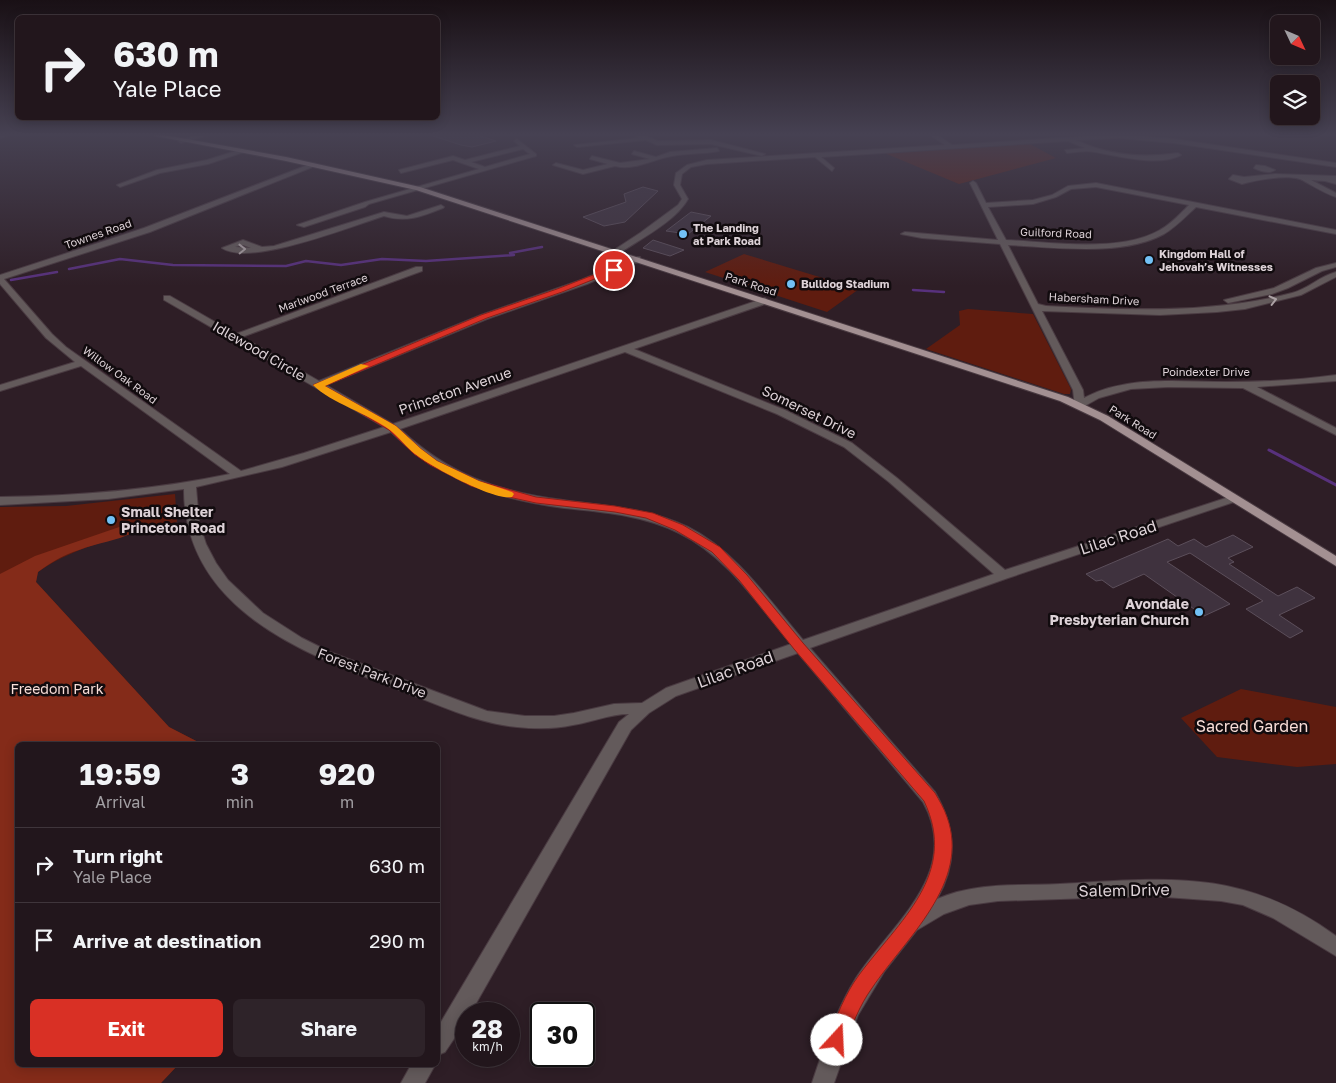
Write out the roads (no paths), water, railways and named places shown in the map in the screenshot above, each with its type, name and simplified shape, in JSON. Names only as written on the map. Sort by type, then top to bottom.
[{"type":"main road","name":"Park Road","points":[[403,185],[637,259],[1079,405],[1118,427],[1336,562]]},
{"type":"street","name":"Townes Road","points":[[1,283],[152,228],[261,185]]},
{"type":"street","points":[[323,234],[297,224],[396,198],[400,194],[430,185]]},
{"type":"street","points":[[617,253],[642,239],[643,235],[684,202],[684,196],[677,185]]},
{"type":"street","points":[[975,185],[1078,390],[1079,405]]},
{"type":"street","points":[[985,205],[1033,202],[1054,196],[1070,186],[1088,185],[1112,187],[1336,232]]},
{"type":"street","points":[[1313,185],[1336,195]]},
{"type":"street","name":"Guilford Road","points":[[905,234],[955,240],[1093,245],[1136,241],[1160,233],[1195,204]]},
{"type":"street","points":[[261,249],[284,246],[384,214],[402,220],[442,207]]},
{"type":"street","points":[[318,385],[484,316],[580,283],[637,259]]},
{"type":"street","name":"Habersham Drive","points":[[1034,305],[1041,302],[1192,304],[1238,298],[1279,289],[1316,270],[1336,265]]},
{"type":"street","name":"Marlwood Terrace","points":[[235,337],[419,269]]},
{"type":"street","name":"Habersham Drive","points":[[1034,305],[1045,309],[1156,313],[1251,306],[1306,291],[1336,274]]},
{"type":"street","name":"Willow Oak Road","points":[[1,283],[49,336],[82,363],[239,475]]},
{"type":"street","name":"Idlewood Circle","points":[[167,298],[393,428],[417,452],[475,484],[536,500],[615,509],[649,516],[697,537],[728,561],[929,797],[939,817],[943,839],[943,858],[935,885],[921,910],[865,982],[849,1009],[823,1083]]},
{"type":"street","points":[[1238,298],[1251,306]]},
{"type":"street","name":"Princeton Avenue","points":[[0,501],[91,497],[190,485],[239,475],[393,428],[765,301]]},
{"type":"street","name":"Somerset Drive","points":[[627,349],[781,412],[848,445],[893,480],[1003,575]]},
{"type":"street","points":[[0,388],[82,363]]},
{"type":"street","name":"Poindexter Drive","points":[[1079,405],[1103,393],[1135,385],[1245,385],[1336,378]]},
{"type":"street","points":[[1245,385],[1336,432]]},
{"type":"street","name":"Forest Park Drive","points":[[190,485],[190,504],[196,534],[207,560],[218,576],[241,601],[267,623],[317,652],[486,717],[513,722],[541,723],[588,717],[610,709],[631,706],[644,709]]},
{"type":"street","name":"Lilac Road","points":[[440,1043],[625,726],[644,709],[671,692],[799,646],[1003,575],[1233,499]]},
{"type":"street","name":"Salem Drive","points":[[907,928],[940,906],[978,895],[1185,889],[1215,891],[1259,903],[1290,916],[1336,947]]},
{"type":"street","points":[[412,1083],[423,1067]]},
{"type":"waterway","points":[[510,253],[542,247]]},
{"type":"waterway","points":[[69,269],[120,259],[173,265],[286,266],[306,261],[341,265],[382,259],[426,261],[514,255]]},
{"type":"waterway","points":[[11,280],[57,272]]},
{"type":"waterway","points":[[913,290],[944,292]]},
{"type":"waterway","points":[[1269,450],[1336,485]]},
{"type":"place","name":"The Landing at Park Road","points":[[683,234]]},
{"type":"place","name":"Kingdom Hall of Jehovah’s Witnesses","points":[[1149,260]]},
{"type":"place","name":"Bulldog Stadium","points":[[791,284]]},
{"type":"place","name":"Small Shelter Princeton Road","points":[[111,520]]},
{"type":"place","name":"Avondale Presbyterian Church","points":[[1199,612]]},
{"type":"park label","name":"Freedom Park","points":[[57,689]]},
{"type":"park label","name":"Sacred Garden","points":[[1252,726]]}]
